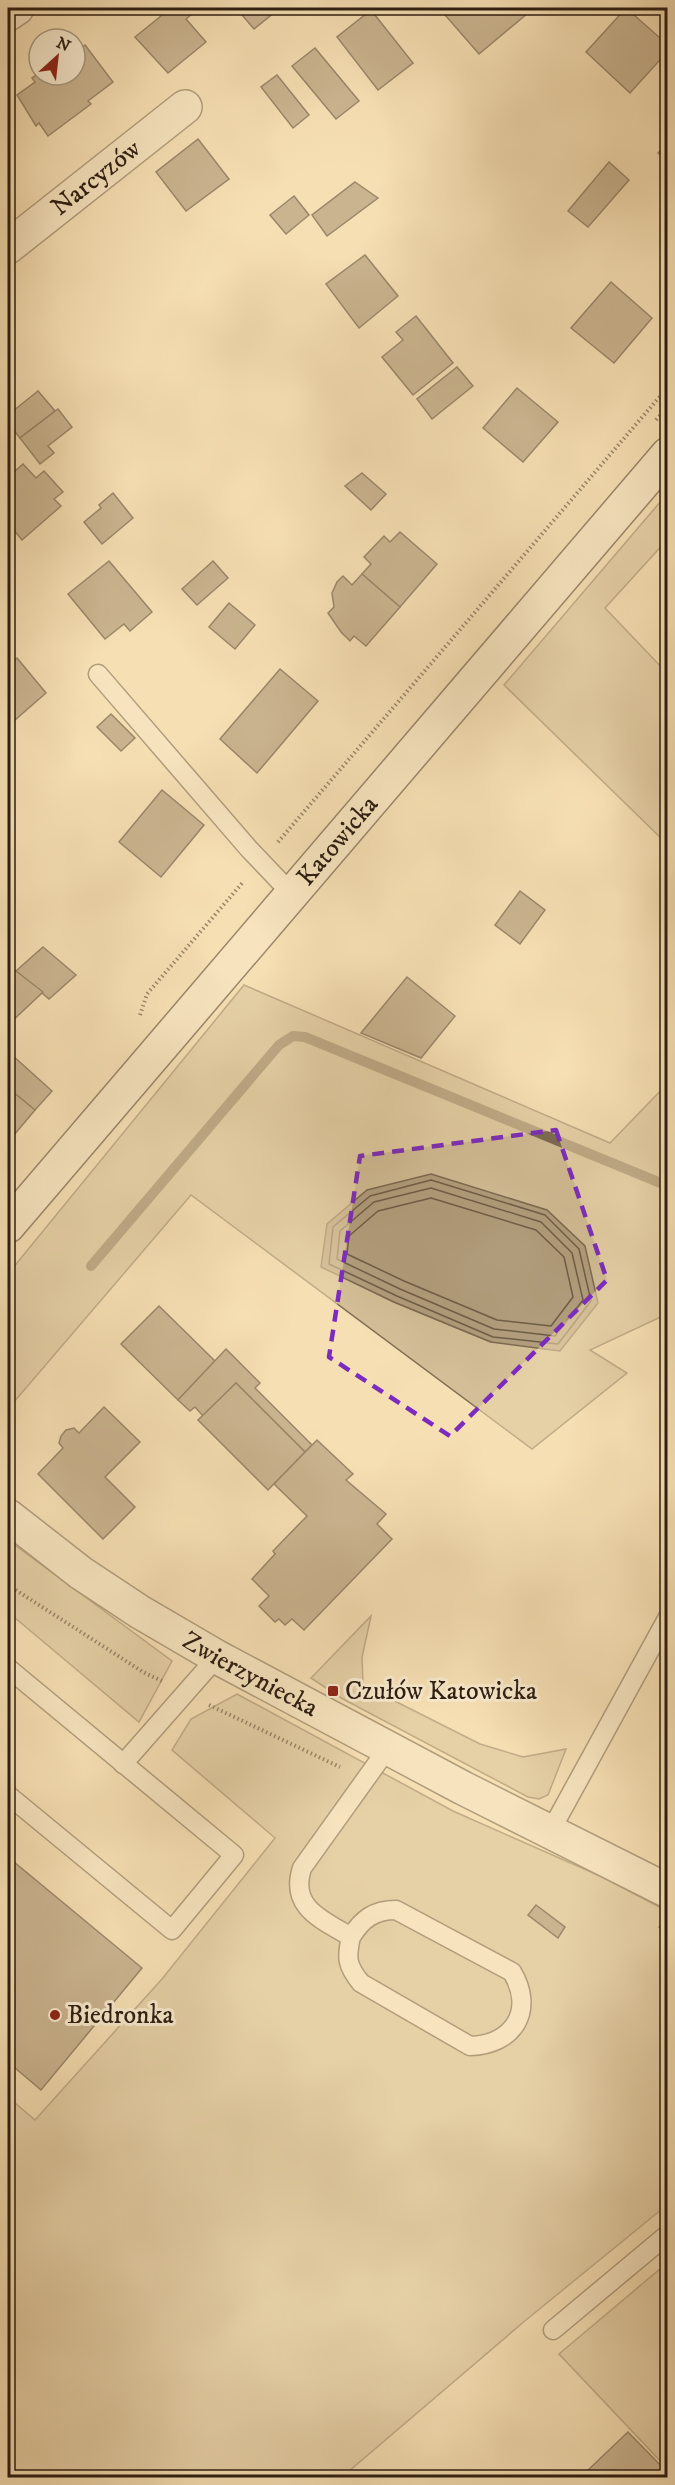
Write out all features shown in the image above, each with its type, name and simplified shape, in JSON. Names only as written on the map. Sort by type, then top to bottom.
[{"type":"street","points":[[8,14],[17,8]]},
{"type":"street","name":"Narcyzów","points":[[8,247],[185,107]]},
{"type":"street","name":"Katowicka","points":[[11,1215],[668,454]]},
{"type":"street","name":"Zwierzyniecka","points":[[8,1516],[111,1592],[217,1657],[388,1748],[668,1891]]},
{"type":"lane","points":[[98,674],[291,893]]},
{"type":"lane","points":[[550,1832],[668,1617]]},
{"type":"lane","points":[[123,1764],[217,1657]]},
{"type":"lane","points":[[8,1795],[172,1930],[234,1855],[123,1764],[11,1678]]},
{"type":"lane","points":[[351,1937],[312,1914],[301,1897],[299,1877],[307,1860],[388,1748]]},
{"type":"lane","points":[[382,1910],[396,1910],[512,1972],[519,1984],[522,1996],[517,2023],[497,2042],[470,2046],[361,1983],[350,1971],[347,1953],[351,1937],[360,1924],[372,1915],[382,1910]]},
{"type":"lane","points":[[553,2330],[668,2234]]},
{"type":"path","points":[[140,1015],[147,994],[668,387]]},
{"type":"path","points":[[8,1585],[143,1672],[367,1780]]},
{"type":"path","points":[[657,1925],[668,1930]]},
{"type":"highlighted area","points":[[556,1130],[607,1280],[450,1436],[329,1357],[360,1156]]},
{"type":"shaded area","points":[[667,494],[667,540],[605,608],[667,673],[667,844],[504,685]]},
{"type":"shaded area","points":[[244,985],[610,1143],[667,1084],[667,1314],[590,1350],[627,1373],[532,1449],[191,1195],[8,1409],[8,1274]],"holes":[[[322,1267],[491,1342],[394,1302]]]},
{"type":"shaded area","points":[[8,1540],[172,1661],[139,1722],[8,1612]]},
{"type":"shaded area","points":[[371,1616],[362,1657],[363,1685],[480,1744],[523,1757],[566,1749],[548,1795],[539,1799],[528,1797],[343,1699],[311,1678]]},
{"type":"shaded area","points":[[237,1694],[453,1811],[600,1876],[667,1911],[667,2205],[526,2320],[342,2477],[8,2477],[8,2097],[35,2120],[162,1979],[275,1838],[172,1750],[191,1719]]},
{"type":"shaded area","points":[[667,2263],[667,2468],[559,2354]]},
{"type":"water","points":[[431,1174],[547,1210],[585,1246],[598,1303],[560,1351],[491,1342],[394,1302],[321,1267],[327,1224],[367,1190]]},
{"type":"building","points":[[171,8],[195,8],[197,10],[186,19],[206,42],[168,73],[135,37]]},
{"type":"building","points":[[236,8],[280,8],[254,29]]},
{"type":"building","points":[[439,8],[534,8],[479,54]]},
{"type":"building","points":[[626,8],[668,45],[668,51],[630,93],[586,52]]},
{"type":"building","points":[[371,10],[413,63],[378,90],[337,37]]},
{"type":"building","points":[[87,48],[113,82],[88,101],[91,104],[48,136],[39,123],[36,126],[17,95],[28,87],[87,87]]},
{"type":"building","points":[[315,48],[359,101],[336,119],[292,66]]},
{"type":"building","points":[[277,75],[309,115],[293,128],[261,87]]},
{"type":"building","points":[[198,139],[229,179],[186,211],[156,172]]},
{"type":"building","points":[[668,143],[668,162],[658,153]]},
{"type":"building","points":[[609,162],[629,180],[588,227],[568,211]]},
{"type":"building","points":[[355,182],[378,198],[327,236],[312,215]]},
{"type":"building","points":[[294,196],[309,215],[286,234],[270,215]]},
{"type":"building","points":[[365,255],[398,296],[359,328],[326,284]]},
{"type":"building","points":[[611,282],[652,318],[614,363],[571,328]]},
{"type":"building","points":[[416,316],[453,363],[413,395],[382,357],[403,340],[396,332]]},
{"type":"building","points":[[457,367],[473,386],[432,419],[417,399]]},
{"type":"building","points":[[517,388],[558,422],[523,462],[483,428]]},
{"type":"building","points":[[38,391],[55,411],[20,438],[8,423],[8,415]]},
{"type":"building","points":[[58,409],[72,427],[48,446],[54,453],[40,464],[20,438]]},
{"type":"building","points":[[23,464],[36,478],[44,471],[63,492],[54,499],[61,506],[22,540],[8,523],[8,477]]},
{"type":"building","points":[[362,473],[386,494],[371,510],[345,486]]},
{"type":"building","points":[[113,493],[133,518],[102,544],[84,522],[101,508],[99,505]]},
{"type":"building","points":[[400,532],[437,564],[400,607],[362,574],[371,564],[364,557],[384,536],[390,542]]},
{"type":"building","points":[[109,561],[152,612],[130,631],[124,624],[105,639],[68,594]]},
{"type":"building","points":[[213,561],[228,578],[197,605],[182,589]]},
{"type":"building","points":[[362,574],[400,607],[366,646],[354,636],[350,641],[328,613],[334,607],[332,593],[337,582],[343,576],[352,585]]},
{"type":"building","points":[[229,603],[255,625],[235,649],[209,627]]},
{"type":"building","points":[[17,658],[46,693],[8,726],[8,666]]},
{"type":"building","points":[[280,669],[318,701],[257,773],[220,739]]},
{"type":"building","points":[[111,714],[135,738],[121,751],[97,727]]},
{"type":"building","points":[[162,790],[204,825],[161,877],[119,842]]},
{"type":"building","points":[[520,891],[545,910],[520,944],[495,925]]},
{"type":"building","points":[[43,947],[76,975],[49,999],[16,971]]},
{"type":"building","points":[[16,971],[43,992],[8,1025],[8,978]]},
{"type":"building","points":[[407,977],[455,1016],[421,1058],[361,1033]]},
{"type":"building","points":[[12,1055],[52,1091],[35,1110],[13,1092],[11,1095],[8,1092],[8,1060]]},
{"type":"building","points":[[8,1092],[11,1095],[13,1092],[35,1110],[8,1142]]},
{"type":"building","points":[[159,1306],[215,1361],[178,1400],[121,1344]]},
{"type":"building","points":[[226,1349],[260,1383],[255,1388],[312,1445],[305,1452],[236,1383],[203,1416],[195,1407],[190,1411],[178,1400]]},
{"type":"building","points":[[236,1383],[305,1452],[268,1490],[198,1420]]},
{"type":"building","points":[[104,1407],[140,1442],[105,1477],[135,1507],[103,1539],[38,1474],[63,1448],[59,1443],[66,1430],[74,1428],[79,1433]]},
{"type":"building","points":[[317,1440],[353,1474],[346,1480],[386,1514],[377,1524],[392,1539],[304,1630],[292,1619],[285,1625],[279,1619],[275,1622],[259,1606],[269,1596],[252,1579],[275,1554],[273,1551],[307,1516],[274,1484]]},
{"type":"building","name":"Biedronka","points":[[8,1857],[142,1968],[41,2090],[8,2062]]},
{"type":"building","points":[[536,1905],[565,1927],[558,1938],[528,1915]]},
{"type":"building","points":[[628,2432],[668,2473],[668,2478],[594,2478],[587,2471]]},
{"type":"waterway","points":[[91,1266],[279,1045],[293,1036],[305,1037],[668,1186]]},
{"type":"place","name":"Czułów Katowicka","points":[[333,1691]]},
{"type":"place","name":"Biedronka","points":[[55,2015]]}]
